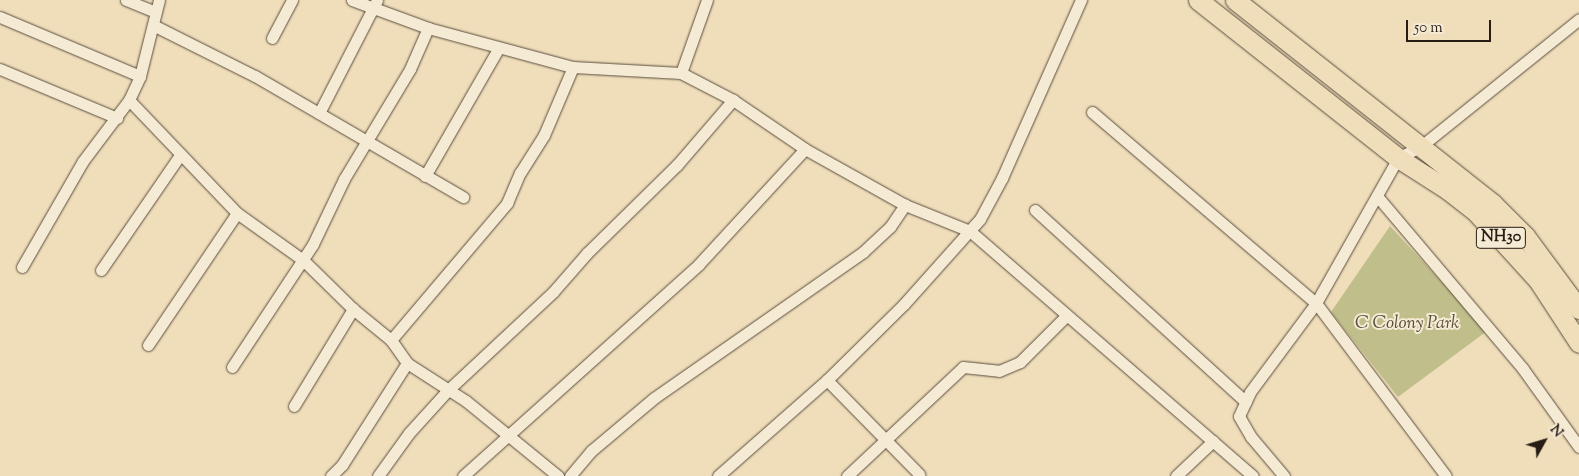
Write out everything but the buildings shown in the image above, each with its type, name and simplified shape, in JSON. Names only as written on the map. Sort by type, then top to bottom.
[{"type":"highway","name":"NH30","points":[[1198,0],[1398,158],[1448,190],[1483,220],[1538,280],[1579,343]]},
{"type":"highway","name":"NH30","points":[[1236,0],[1420,147],[1468,182],[1525,236],[1579,309]]},
{"type":"street","points":[[126,0],[155,12]]},
{"type":"street","points":[[22,267],[83,161],[118,118],[129,100],[140,76],[159,0]]},
{"type":"street","points":[[272,38],[292,0]]},
{"type":"street","points":[[352,0],[376,5],[428,28],[498,49],[573,67],[681,73],[733,100],[805,149],[906,205],[970,231],[1253,476]]},
{"type":"street","points":[[681,73],[707,0]]},
{"type":"street","points":[[718,476],[732,472],[827,380],[904,304],[970,231],[1002,178],[1080,0]]},
{"type":"street","points":[[320,113],[376,5]]},
{"type":"street","points":[[0,17],[140,76]]},
{"type":"street","points":[[1284,476],[1251,437],[1239,416],[1246,402],[1316,303],[1398,158],[1420,147],[1579,19]]},
{"type":"street","points":[[153,25],[320,113],[463,197]]},
{"type":"street","points":[[232,367],[303,260],[367,142],[410,70],[428,28]]},
{"type":"street","points":[[425,176],[498,49]]},
{"type":"street","points":[[391,340],[508,203],[520,173],[544,135],[573,67]]},
{"type":"street","points":[[0,69],[118,118]]},
{"type":"street","points":[[129,100],[237,213],[303,260],[353,309],[391,340],[407,363],[509,434],[556,476]]},
{"type":"street","points":[[378,476],[409,433],[448,390],[553,292],[587,253],[677,165],[733,100]]},
{"type":"street","points":[[1092,112],[1316,303],[1446,476]]},
{"type":"street","points":[[463,476],[699,264],[805,149]]},
{"type":"street","points":[[101,270],[180,155]]},
{"type":"street","points":[[1377,196],[1523,369],[1579,447]]},
{"type":"street","points":[[570,476],[591,451],[654,398],[863,252],[890,227],[906,205]]},
{"type":"street","points":[[1035,210],[1246,402]]},
{"type":"street","points":[[148,345],[237,213]]},
{"type":"street","points":[[294,406],[353,309]]},
{"type":"street","points":[[847,476],[963,367],[1000,371],[1020,362],[1067,315]]},
{"type":"street","points":[[331,476],[354,448],[407,363]]},
{"type":"street","points":[[827,380],[919,474]]},
{"type":"street","points":[[1176,476],[1213,441]]},
{"type":"green space","name":"C Colony Park","points":[[1390,226],[1487,331],[1398,397],[1331,312]]}]
